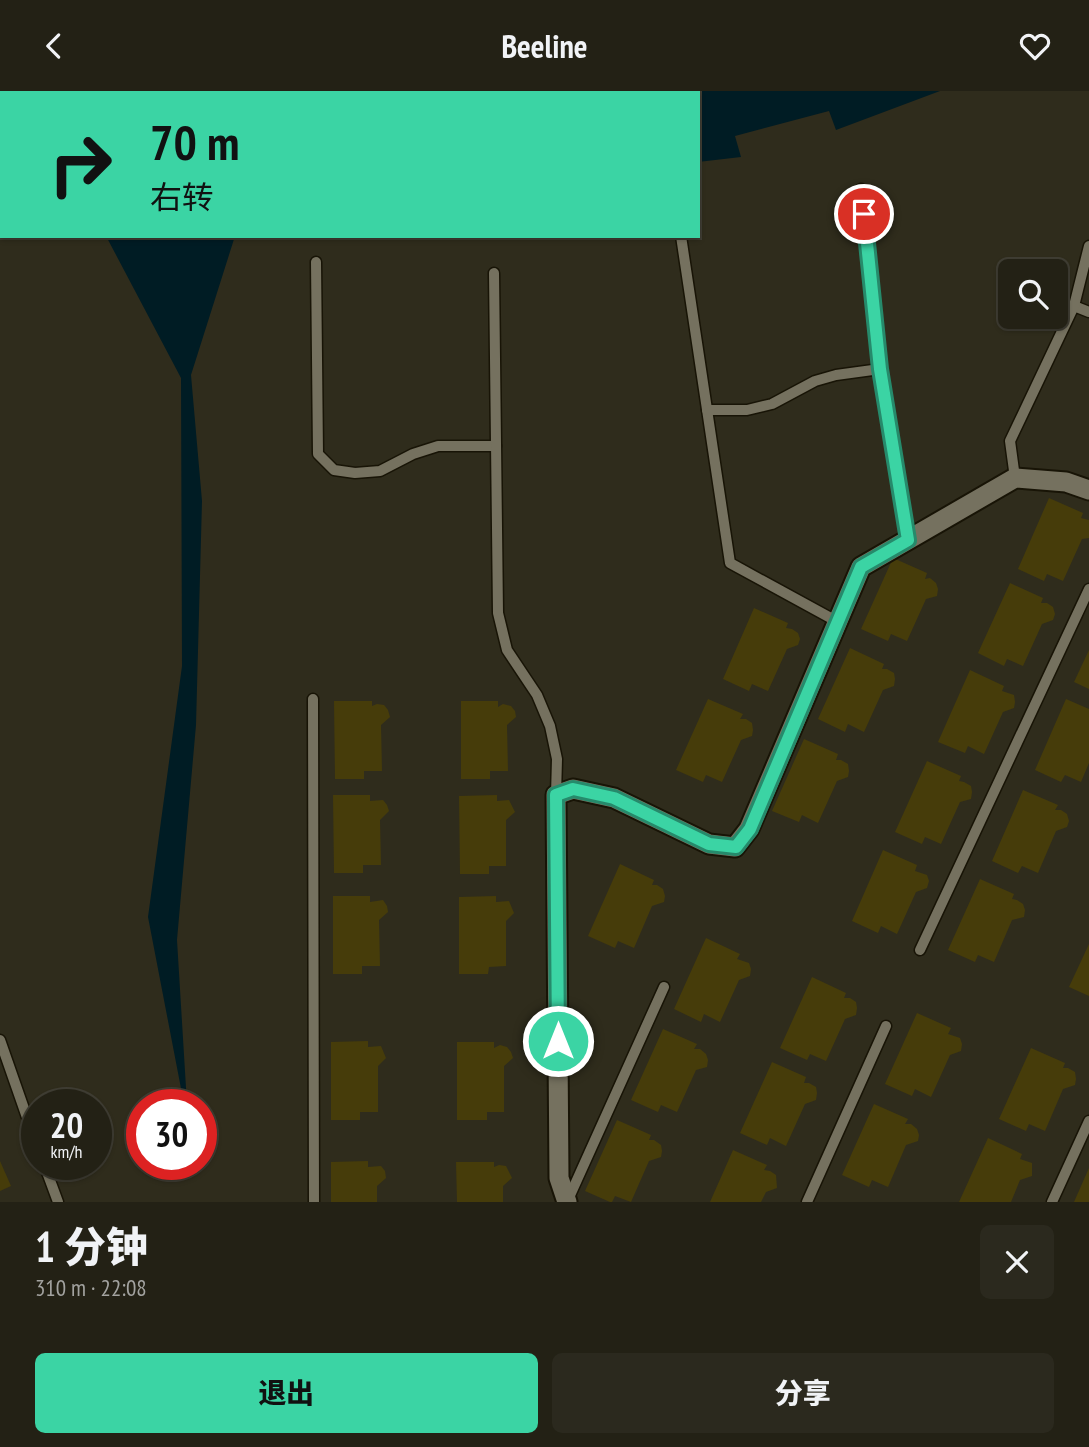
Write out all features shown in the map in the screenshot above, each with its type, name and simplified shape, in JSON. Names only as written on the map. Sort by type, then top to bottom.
[{"type":"street","points":[[567,1202],[559,1178],[556,795],[573,789],[614,798],[709,844],[736,847],[750,829],[861,567],[1015,478],[1066,482],[1089,490]]},
{"type":"lane","points":[[861,189],[880,369],[908,540]]},
{"type":"lane","points":[[681,238],[730,563],[838,622]]},
{"type":"lane","points":[[1015,478],[1010,441],[1074,306],[1089,246]]},
{"type":"lane","points":[[316,262],[318,454],[334,470],[355,473],[380,471],[414,454],[438,446],[496,446]]},
{"type":"lane","points":[[494,273],[498,613],[507,650],[537,695],[550,726],[557,759],[556,795]]},
{"type":"lane","points":[[1074,306],[1089,312]]},
{"type":"lane","points":[[707,410],[747,410],[772,404],[815,381],[880,369]]},
{"type":"lane","points":[[920,950],[1089,589]]},
{"type":"lane","points":[[313,699],[314,1202]]},
{"type":"lane","points":[[567,1202],[664,987]]},
{"type":"lane","points":[[807,1202],[886,1026]]},
{"type":"lane","points":[[0,1040],[21,1100]]},
{"type":"lane","points":[[1052,1202],[1089,1121]]},
{"type":"lane","points":[[50,1180],[58,1202]]},
{"type":"water","points":[[700,91],[940,91],[836,130],[829,111],[735,136],[741,157],[700,162]]},
{"type":"water","points":[[107,238],[234,238],[191,375],[202,501],[196,725],[177,940],[186,1089],[181,1089],[148,917],[182,666],[181,378]]},
{"type":"building","points":[[1049,498],[1083,513],[1081,518],[1089,520],[1089,538],[1082,539],[1063,581],[1047,574],[1044,581],[1018,569]]},
{"type":"building","points":[[893,558],[927,573],[925,579],[930,578],[938,589],[937,596],[926,599],[907,641],[891,634],[888,641],[861,629]]},
{"type":"building","points":[[1010,583],[1043,598],[1041,603],[1053,607],[1055,614],[1053,620],[1042,624],[1023,666],[1007,659],[1004,666],[978,653]]},
{"type":"building","points":[[754,608],[788,623],[786,628],[798,633],[800,639],[798,645],[787,649],[768,691],[752,684],[749,691],[723,679]]},
{"type":"building","points":[[850,648],[884,664],[882,669],[894,673],[895,679],[894,686],[883,690],[864,732],[848,724],[845,732],[818,719]]},
{"type":"building","points":[[1089,650],[1089,689],[1074,682]]},
{"type":"building","points":[[970,670],[1004,686],[1002,691],[1014,695],[1014,708],[1003,712],[984,754],[968,746],[965,753],[938,742]]},
{"type":"building","points":[[708,699],[743,714],[740,719],[752,723],[752,736],[741,740],[722,782],[706,775],[703,782],[676,770]]},
{"type":"building","points":[[1066,699],[1089,709],[1089,763],[1081,782],[1065,775],[1061,782],[1035,770]]},
{"type":"building","points":[[334,701],[372,701],[372,706],[384,705],[388,710],[390,717],[381,725],[382,771],[364,771],[364,779],[335,779]]},
{"type":"building","points":[[461,701],[498,701],[498,707],[503,704],[511,706],[515,711],[516,717],[507,725],[508,771],[490,771],[490,779],[461,779]]},
{"type":"building","points":[[804,739],[838,754],[836,760],[848,764],[848,777],[837,781],[818,823],[802,815],[799,822],[772,811]]},
{"type":"building","points":[[927,761],[961,776],[959,781],[971,786],[971,799],[960,802],[941,844],[925,837],[922,844],[895,832]]},
{"type":"building","points":[[1023,790],[1058,805],[1055,810],[1067,814],[1069,821],[1067,827],[1056,831],[1038,873],[1022,866],[1018,873],[992,861]]},
{"type":"building","points":[[333,795],[370,795],[370,801],[383,800],[387,805],[389,811],[380,820],[381,865],[363,865],[363,873],[334,873]]},
{"type":"building","points":[[497,795],[497,801],[509,800],[515,812],[506,820],[506,866],[489,866],[489,874],[460,874],[459,796]]},
{"type":"building","points":[[883,850],[917,865],[915,871],[927,875],[929,881],[927,888],[916,892],[897,934],[881,926],[878,933],[852,921]]},
{"type":"building","points":[[620,864],[654,880],[652,885],[663,889],[665,896],[664,902],[652,906],[634,948],[618,941],[615,948],[588,936]]},
{"type":"building","points":[[980,879],[1014,894],[1012,899],[1023,904],[1025,910],[1024,917],[1012,920],[994,962],[978,955],[975,962],[948,950]]},
{"type":"building","points":[[333,896],[370,896],[370,902],[383,900],[388,912],[379,920],[380,966],[362,966],[362,974],[333,974]]},
{"type":"building","points":[[496,896],[496,902],[509,901],[514,913],[506,921],[506,966],[489,967],[488,974],[459,974],[459,897]]},
{"type":"building","points":[[706,938],[740,954],[737,959],[749,963],[751,969],[750,976],[739,980],[720,1022],[704,1014],[701,1022],[674,1009]]},
{"type":"building","points":[[1089,944],[1089,996],[1069,987]]},
{"type":"building","points":[[812,977],[846,993],[844,998],[856,1002],[857,1008],[856,1015],[845,1019],[826,1061],[810,1054],[807,1060],[780,1048]]},
{"type":"building","points":[[917,1013],[951,1028],[948,1034],[960,1038],[962,1044],[961,1051],[950,1055],[931,1097],[915,1089],[912,1096],[885,1084]]},
{"type":"building","points":[[663,1029],[697,1044],[694,1049],[700,1049],[708,1060],[707,1067],[696,1070],[677,1112],[661,1105],[658,1112],[631,1100]]},
{"type":"building","points":[[368,1041],[368,1047],[381,1046],[386,1058],[378,1066],[378,1112],[360,1112],[360,1120],[331,1120],[331,1042]]},
{"type":"building","points":[[457,1042],[494,1042],[494,1048],[500,1045],[511,1052],[513,1058],[504,1066],[504,1112],[487,1112],[487,1120],[457,1120]]},
{"type":"building","points":[[1031,1048],[1065,1063],[1063,1068],[1075,1072],[1075,1085],[1063,1089],[1045,1131],[1029,1124],[1026,1131],[999,1119]]},
{"type":"building","points":[[772,1062],[806,1077],[804,1083],[816,1087],[817,1093],[816,1100],[805,1104],[786,1146],[770,1138],[767,1145],[740,1133]]},
{"type":"building","points":[[874,1104],[908,1119],[905,1124],[911,1124],[919,1135],[918,1141],[906,1145],[888,1187],[872,1180],[869,1187],[842,1175]]},
{"type":"building","points":[[617,1120],[651,1135],[649,1140],[661,1145],[661,1157],[649,1161],[631,1202],[615,1196],[610,1202],[585,1191]]},
{"type":"building","points":[[988,1138],[1022,1154],[1020,1159],[1032,1163],[1032,1176],[1020,1180],[1011,1202],[959,1202]]},
{"type":"building","points":[[733,1150],[767,1165],[764,1170],[776,1175],[777,1188],[766,1192],[761,1202],[710,1202]]},
{"type":"building","points":[[0,1161],[11,1186],[0,1191]]},
{"type":"building","points":[[368,1161],[368,1167],[381,1166],[385,1171],[386,1178],[377,1186],[377,1202],[331,1202],[331,1162]]},
{"type":"building","points":[[456,1162],[494,1162],[494,1167],[506,1166],[512,1178],[503,1186],[503,1202],[457,1202]]},
{"type":"building","points":[[1089,1168],[1089,1202],[1074,1202]]},
{"type":"route","points":[[558,1041],[556,795],[573,789],[614,798],[709,844],[736,847],[750,829],[861,567],[908,540],[880,369],[864,214]]}]
